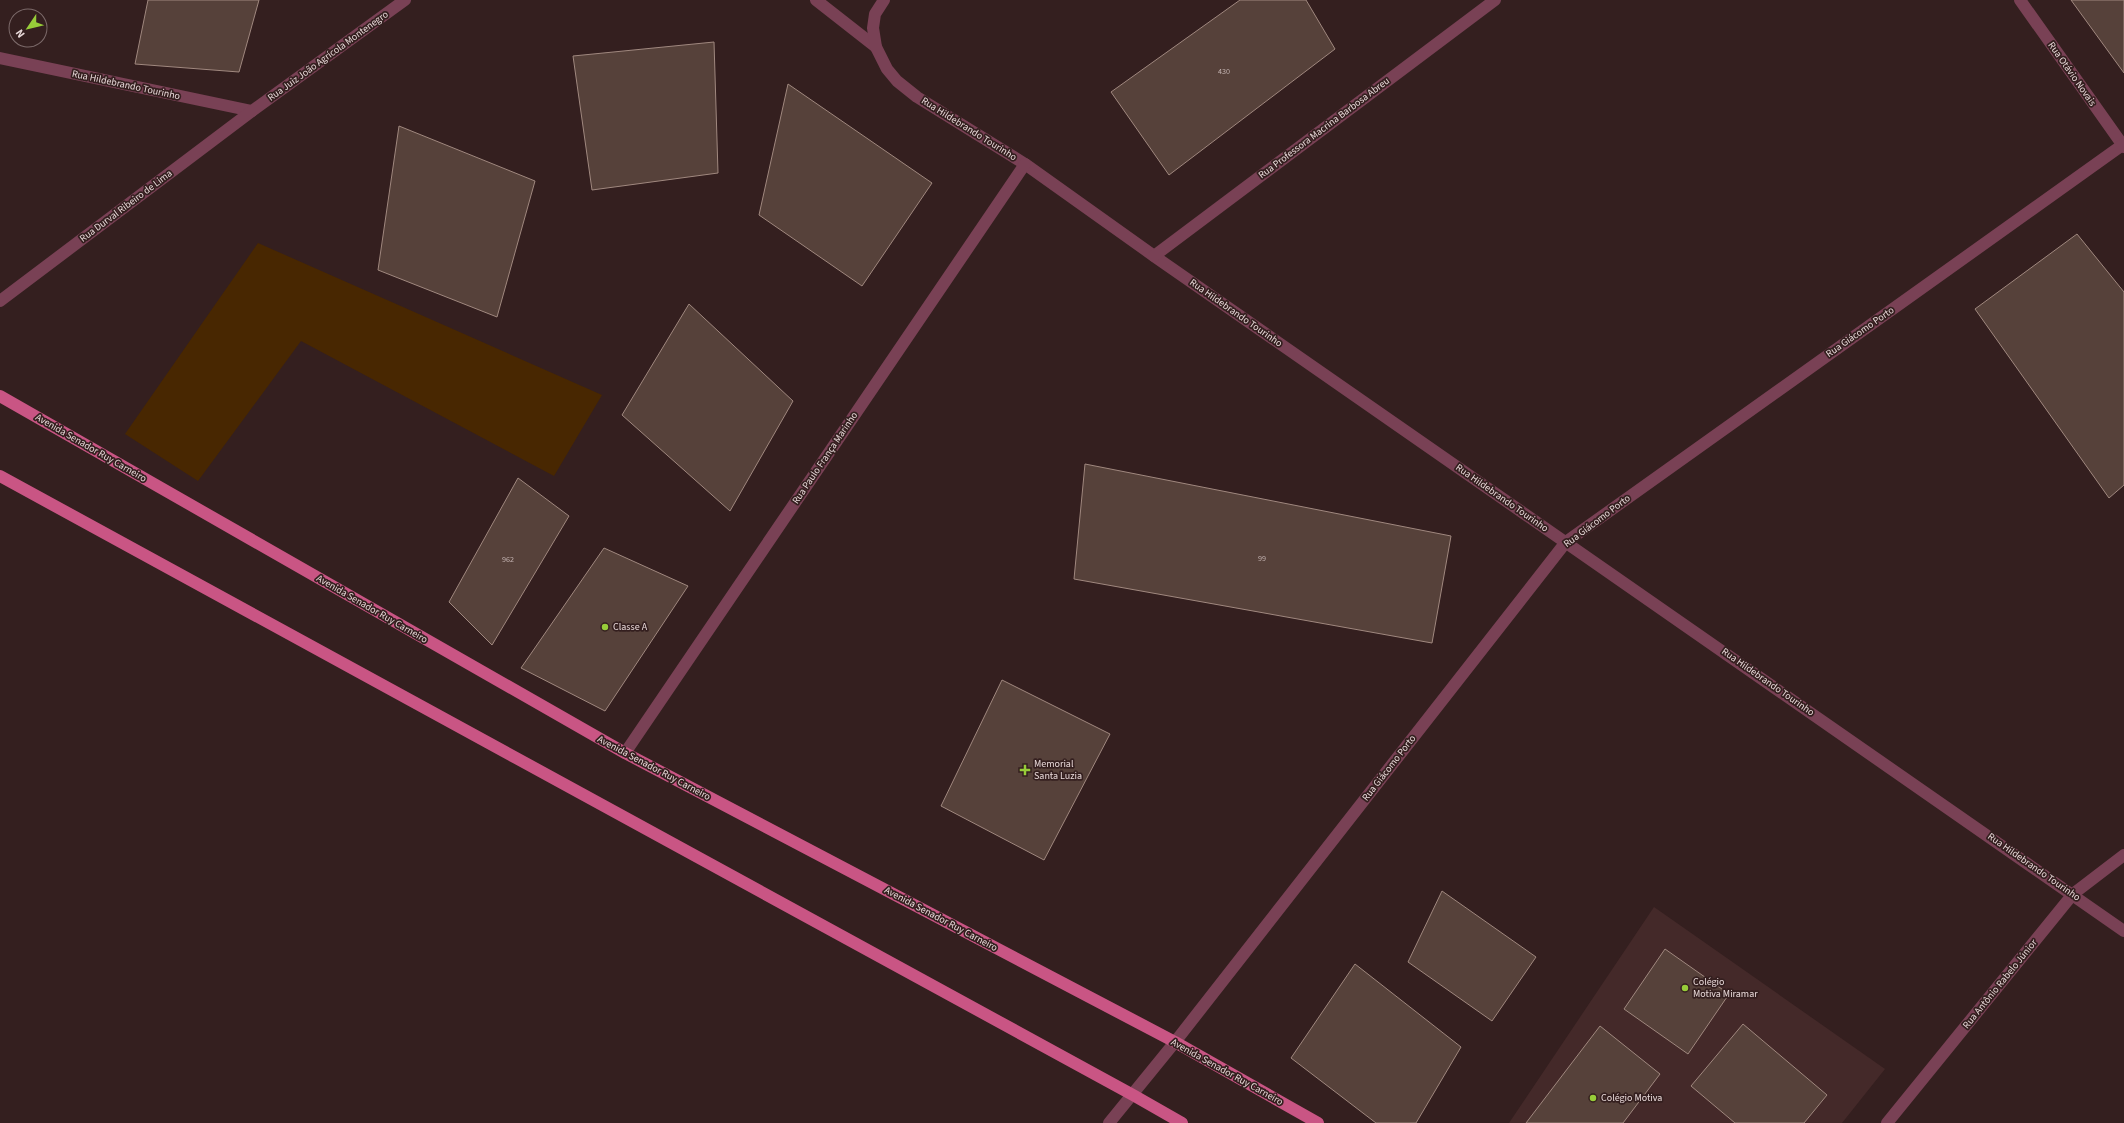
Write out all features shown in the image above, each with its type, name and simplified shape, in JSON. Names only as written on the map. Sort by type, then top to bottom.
[{"type":"main road","name":"Avenida Senador Ruy Carneiro","points":[[0,396],[625,753],[1175,1042],[1318,1123]]},
{"type":"main road","points":[[0,476],[1182,1123]]},
{"type":"street","name":"Rua Juiz João Agrícola Montenegro","points":[[252,111],[405,0]]},
{"type":"street","points":[[816,0],[876,47]]},
{"type":"street","points":[[876,47],[873,28],[875,14],[884,0]]},
{"type":"street","name":"Rua Professora Macrina Barbosa Abreu","points":[[1154,256],[1495,0]]},
{"type":"street","name":"Rua Otávio Novais","points":[[2020,0],[2124,145]]},
{"type":"street","name":"Rua Hildebrando Tourinho","points":[[876,47],[887,69],[897,81],[917,97],[1025,164],[1154,256],[2124,930]]},
{"type":"street","name":"Rua Hildebrando Tourinho","points":[[0,58],[252,111]]},
{"type":"street","name":"Rua Durval Ribeiro de Lima","points":[[0,301],[252,111]]},
{"type":"street","name":"Rua Giácomo Porto","points":[[1109,1123],[1175,1042],[1566,542],[2124,145]]},
{"type":"street","name":"Rua Paulo França Marinho","points":[[625,753],[1025,164]]},
{"type":"street","name":"Rua Antônio Rabelo Júnior","points":[[1886,1123],[2073,894],[2124,855]]},
{"type":"shaded area","points":[[258,243],[602,395],[554,476],[301,341],[198,481],[125,434]]},
{"type":"shaded area","name":"Colégio Motiva Miramar","points":[[1654,907],[1885,1069],[1842,1123],[1509,1123]]},
{"type":"building","points":[[148,0],[259,0],[239,72],[135,64]]},
{"type":"building","points":[[1240,0],[1306,0],[1335,49],[1169,175],[1111,92]]},
{"type":"building","points":[[2071,0],[2124,0],[2124,73]]},
{"type":"building","points":[[714,42],[718,173],[592,190],[573,56]]},
{"type":"building","points":[[788,84],[932,183],[862,286],[759,215]]},
{"type":"building","points":[[399,126],[535,181],[497,317],[378,270]]},
{"type":"building","points":[[2077,234],[2124,292],[2124,485],[2109,498],[1975,309]]},
{"type":"building","points":[[689,304],[793,401],[730,511],[622,415]]},
{"type":"building","points":[[1085,464],[1451,536],[1432,643],[1074,579]]},
{"type":"building","points":[[518,478],[569,516],[492,645],[449,602]]},
{"type":"building","name":"Classe A","points":[[604,548],[688,586],[605,711],[521,668]]},
{"type":"building","name":"Memorial Santa Luzia","points":[[1002,680],[1110,734],[1044,860],[941,806]]},
{"type":"building","points":[[1442,891],[1536,957],[1492,1021],[1408,962]]},
{"type":"building","points":[[1665,949],[1729,994],[1688,1054],[1624,1009]]},
{"type":"building","points":[[1355,964],[1461,1047],[1416,1123],[1376,1123],[1291,1058]]},
{"type":"building","points":[[1743,1024],[1827,1095],[1804,1123],[1735,1123],[1691,1086]]},
{"type":"building","name":"Colégio Motiva","points":[[1600,1026],[1660,1074],[1623,1123],[1526,1123]]},
{"type":"place","name":"Classe A","points":[[605,627]]},
{"type":"place","name":"Memorial Santa Luzia","points":[[1025,770]]},
{"type":"place","name":"Colégio Motiva Miramar","points":[[1685,988]]},
{"type":"place","name":"Colégio Motiva","points":[[1593,1098]]}]
